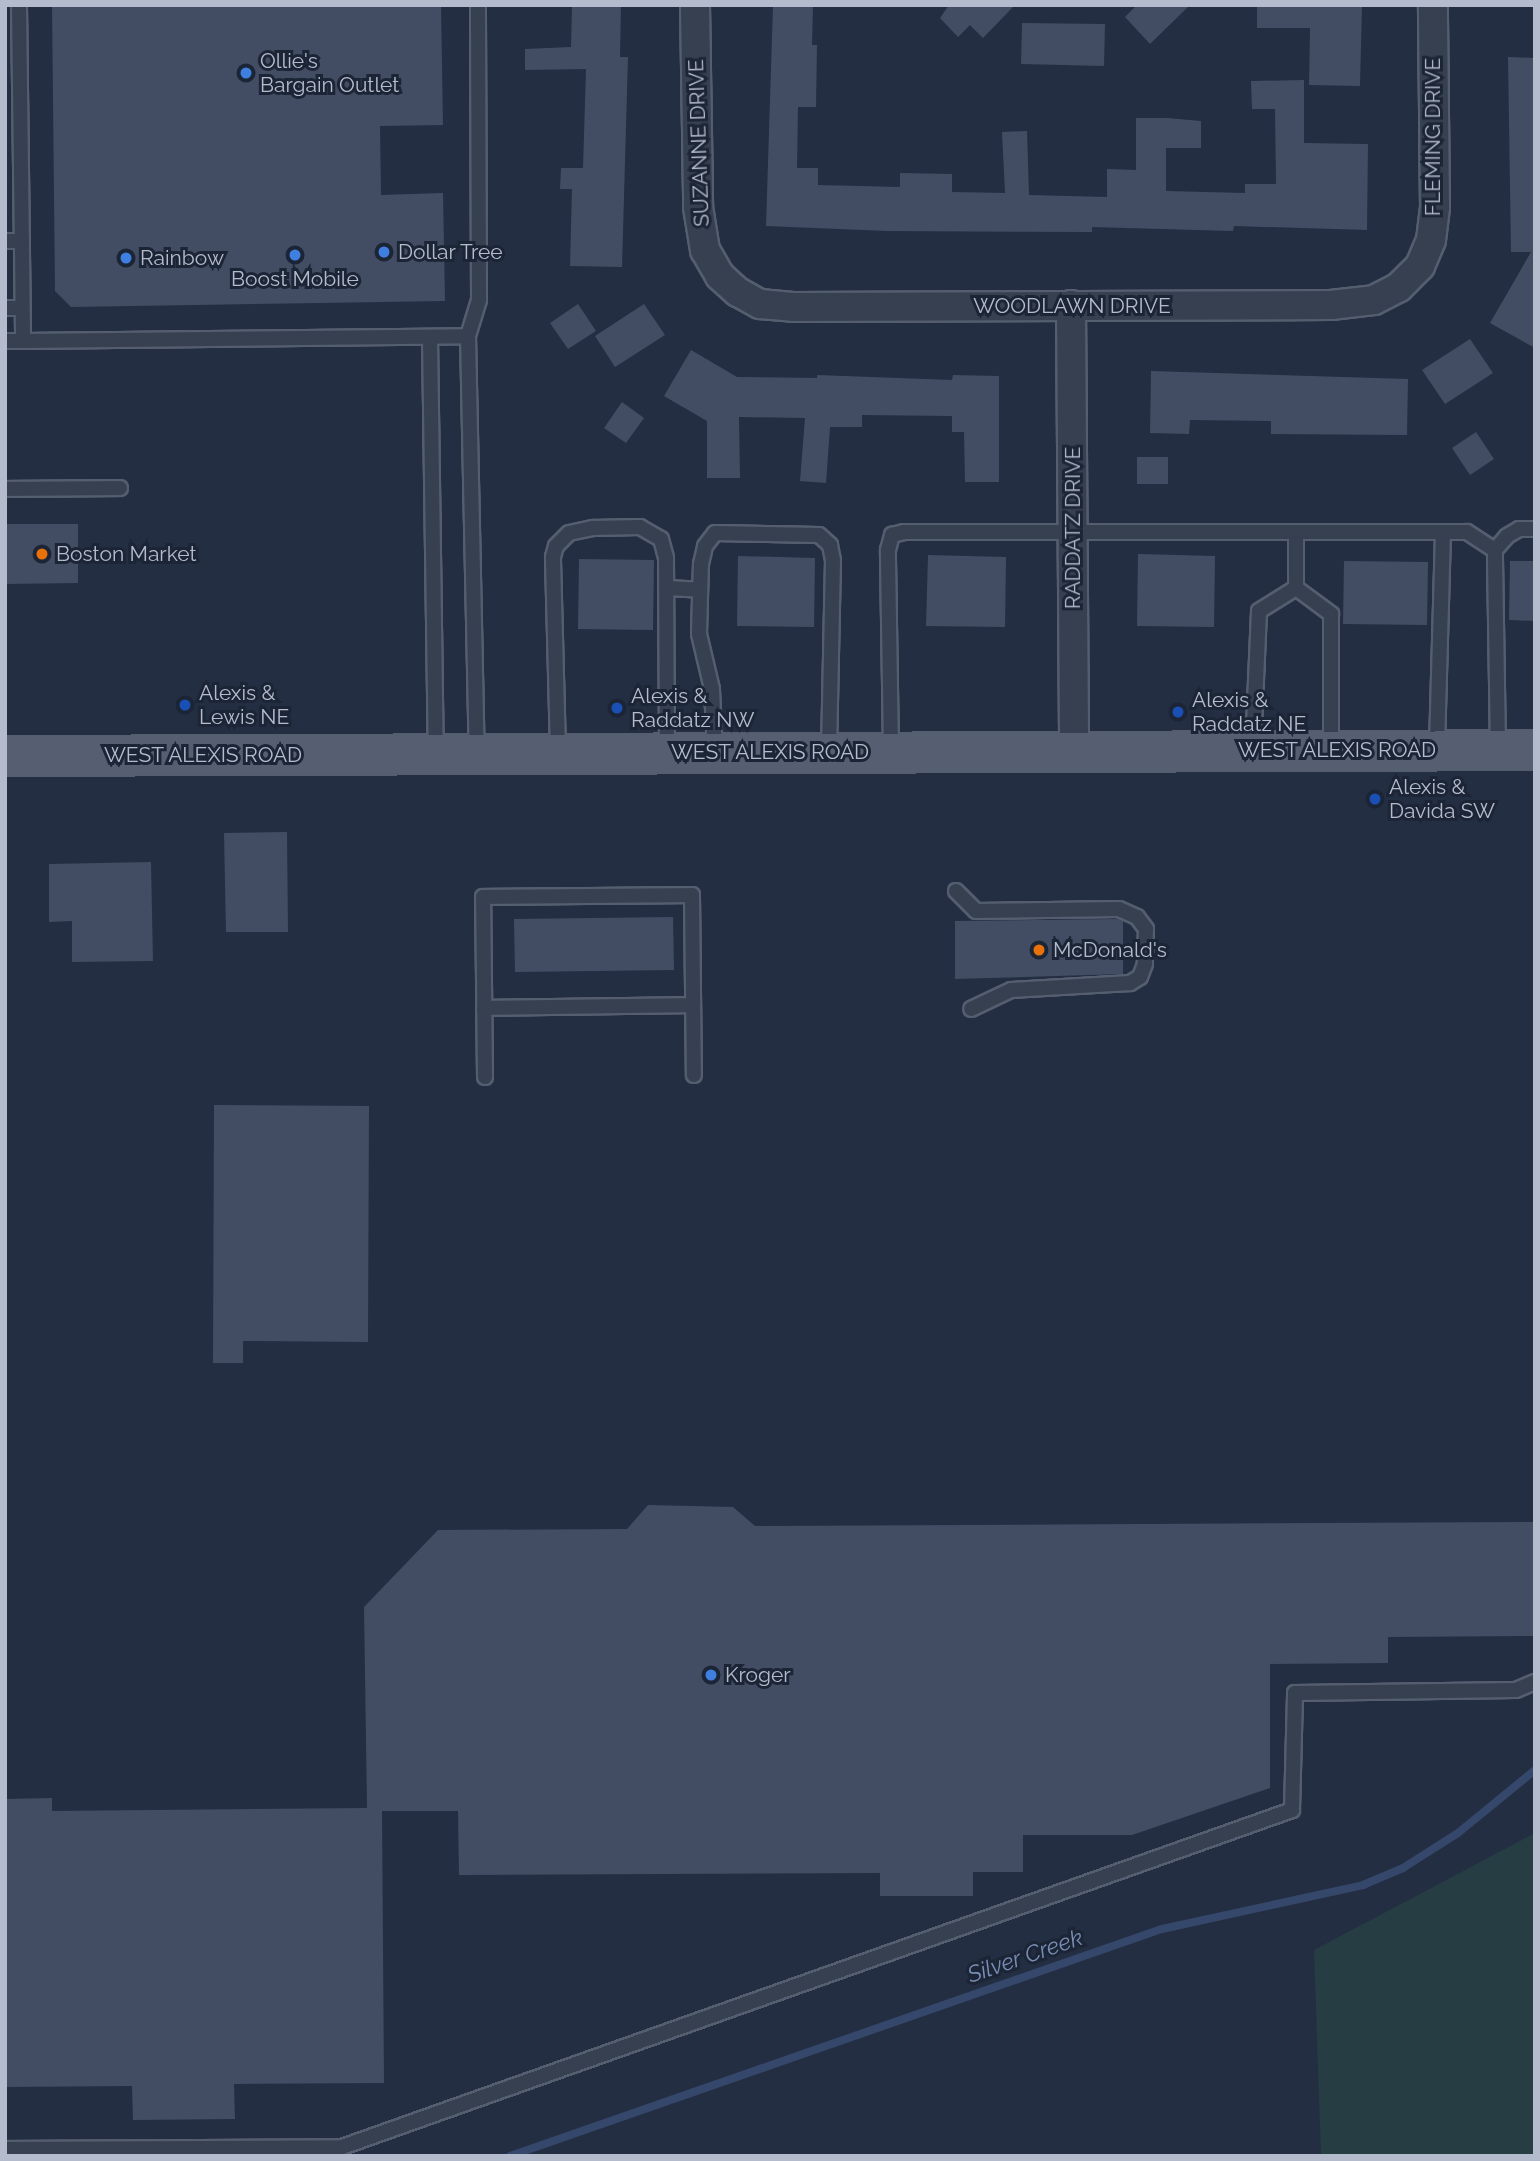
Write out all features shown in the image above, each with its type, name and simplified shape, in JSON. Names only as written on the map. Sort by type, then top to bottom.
[{"type":"main road","name":"WEST ALEXIS ROAD","points":[[5,756],[1517,750]]},
{"type":"street","name":"SUZANNE DRIVE","points":[[695,5],[698,207],[705,250],[720,276]]},
{"type":"street","name":"FLEMING DRIVE","points":[[1420,266],[1431,240],[1435,207],[1433,5]]},
{"type":"street","name":"WOODLAWN DRIVE","points":[[720,276],[738,292],[760,304],[793,307],[1342,304],[1374,300],[1399,287],[1420,266]]},
{"type":"street","name":"RADDATZ DRIVE","points":[[1071,305],[1074,750]]},
{"type":"lane","points":[[19,5],[23,341]]},
{"type":"lane","points":[[477,754],[468,336],[479,300],[478,5]]},
{"type":"lane","points":[[5,242],[22,241]]},
{"type":"lane","points":[[5,280],[22,280]]},
{"type":"lane","points":[[5,308],[22,308]]},
{"type":"lane","points":[[5,341],[468,336]]},
{"type":"lane","points":[[430,337],[436,754]]},
{"type":"lane","points":[[5,489],[120,488]]},
{"type":"lane","points":[[558,753],[554,557],[556,545],[569,533],[593,528],[640,527],[661,539],[666,558],[667,753]]},
{"type":"lane","points":[[1517,750],[1495,550],[1507,536],[1519,529],[1535,529]]},
{"type":"lane","points":[[891,751],[888,550],[892,535],[904,532],[1467,532],[1495,550]]},
{"type":"lane","points":[[1296,532],[1296,588]]},
{"type":"lane","points":[[1437,750],[1443,532]]},
{"type":"lane","points":[[715,752],[712,690],[699,634],[705,546],[715,533],[819,535],[830,545],[833,560],[829,752]]},
{"type":"lane","points":[[1253,750],[1259,611],[1296,588]]},
{"type":"lane","points":[[1296,588],[1331,614],[1331,750]]},
{"type":"lane","points":[[667,589],[700,590]]},
{"type":"lane","points":[[957,891],[976,911],[1119,909],[1137,917],[1146,929],[1145,964],[1140,977],[1130,983],[1011,990],[971,1009]]},
{"type":"lane","points":[[485,1077],[483,897],[692,895],[694,1075]]},
{"type":"lane","points":[[484,1008],[693,1005]]},
{"type":"lane","points":[[5,2148],[342,2147],[1292,1810],[1295,1693],[1516,1690],[1535,1682]]},
{"type":"green space","points":[[1535,1833],[1535,2156],[1321,2156],[1314,1950]]},
{"type":"building","points":[[52,5],[441,5],[443,125],[380,126],[381,195],[443,193],[445,301],[71,307],[55,291]]},
{"type":"building","points":[[572,5],[621,5],[620,57],[628,57],[622,267],[570,266],[572,189],[560,189],[561,168],[583,168],[586,69],[525,70],[525,49],[571,47]]},
{"type":"building","points":[[773,5],[813,5],[812,45],[817,45],[816,107],[798,107],[797,168],[818,168],[818,185],[900,187],[900,173],[952,174],[952,192],[1005,193],[1002,132],[1027,131],[1029,195],[1107,197],[1107,169],[1136,170],[1136,118],[1167,118],[1201,121],[1201,148],[1166,148],[1166,191],[1245,193],[1245,184],[1276,184],[1275,109],[1252,109],[1251,81],[1304,80],[1304,143],[1368,144],[1367,230],[1234,226],[1233,231],[1092,227],[1092,232],[887,231],[766,226]]},
{"type":"building","points":[[949,5],[1015,5],[983,38],[970,25],[958,37],[940,18]]},
{"type":"building","points":[[1137,5],[1190,5],[1150,44],[1125,17]]},
{"type":"building","points":[[1257,5],[1362,5],[1360,86],[1309,85],[1310,28],[1257,28]]},
{"type":"building","points":[[1022,23],[1105,24],[1104,66],[1021,64]]},
{"type":"building","points":[[1508,57],[1535,58],[1535,348],[1490,323],[1531,252],[1511,252]]},
{"type":"building","points":[[578,304],[596,331],[568,349],[550,323]]},
{"type":"building","points":[[644,304],[665,335],[615,367],[595,336]]},
{"type":"building","points":[[1470,339],[1493,373],[1445,404],[1422,370]]},
{"type":"building","points":[[691,350],[737,377],[817,378],[817,375],[952,380],[953,375],[999,376],[999,482],[965,482],[964,432],[952,432],[952,416],[862,415],[862,427],[830,427],[826,483],[800,481],[805,418],[739,417],[740,478],[707,478],[707,421],[664,396]]},
{"type":"building","points":[[1151,371],[1408,379],[1407,435],[1271,434],[1271,421],[1190,420],[1189,434],[1150,433]]},
{"type":"building","points":[[622,402],[644,418],[626,443],[604,428]]},
{"type":"building","points":[[1476,432],[1494,459],[1470,475],[1452,448]]},
{"type":"building","points":[[1137,457],[1168,457],[1168,484],[1137,484]]},
{"type":"building","name":"Boston Market","points":[[5,524],[78,524],[78,583],[5,584]]},
{"type":"building","points":[[1138,554],[1215,556],[1214,627],[1137,626]]},
{"type":"building","points":[[928,555],[1006,557],[1005,627],[926,626]]},
{"type":"building","points":[[738,556],[815,558],[814,627],[737,626]]},
{"type":"building","points":[[579,559],[654,560],[653,630],[578,629]]},
{"type":"building","points":[[1344,561],[1428,562],[1427,625],[1343,624]]},
{"type":"building","points":[[1510,561],[1535,561],[1535,621],[1509,620]]},
{"type":"building","points":[[287,832],[288,932],[226,932],[224,833]]},
{"type":"building","points":[[151,862],[153,961],[72,962],[72,921],[49,922],[49,864]]},
{"type":"building","points":[[673,917],[674,970],[515,972],[514,919]]},
{"type":"building","name":"McDonald's","points":[[955,921],[1123,921],[1123,974],[955,979]]},
{"type":"building","points":[[214,1105],[369,1106],[368,1342],[243,1341],[243,1363],[213,1363]]},
{"type":"building","points":[[648,1505],[733,1507],[755,1526],[1535,1522],[1535,1636],[1388,1637],[1388,1663],[1270,1664],[1270,1788],[1132,1835],[1023,1835],[1023,1872],[973,1872],[973,1896],[880,1896],[880,1873],[459,1875],[458,1811],[382,1811],[384,2083],[234,2084],[235,2119],[133,2120],[132,2086],[5,2087],[5,1799],[52,1798],[52,1811],[367,1808],[364,1607],[438,1530],[627,1529]]},
{"type":"waterway","name":"Silver Creek","points":[[510,2156],[1162,1929],[1363,1885],[1403,1868],[1458,1833],[1535,1770]]},
{"type":"place","name":"Ollie's Bargain Outlet","points":[[246,73]]},
{"type":"place","name":"Dollar Tree","points":[[384,252]]},
{"type":"place","name":"Boost Mobile","points":[[295,255]]},
{"type":"place","name":"Rainbow","points":[[126,258]]},
{"type":"place","name":"Boston Market","points":[[42,554]]},
{"type":"place","name":"Alexis & Lewis NE","points":[[185,705]]},
{"type":"place","name":"Alexis & Raddatz NW","points":[[617,708]]},
{"type":"place","name":"Alexis & Raddatz NE","points":[[1178,712]]},
{"type":"place","name":"Alexis & Davida SW","points":[[1375,799]]},
{"type":"place","name":"McDonald's","points":[[1039,950]]},
{"type":"place","name":"Kroger","points":[[711,1675]]}]
